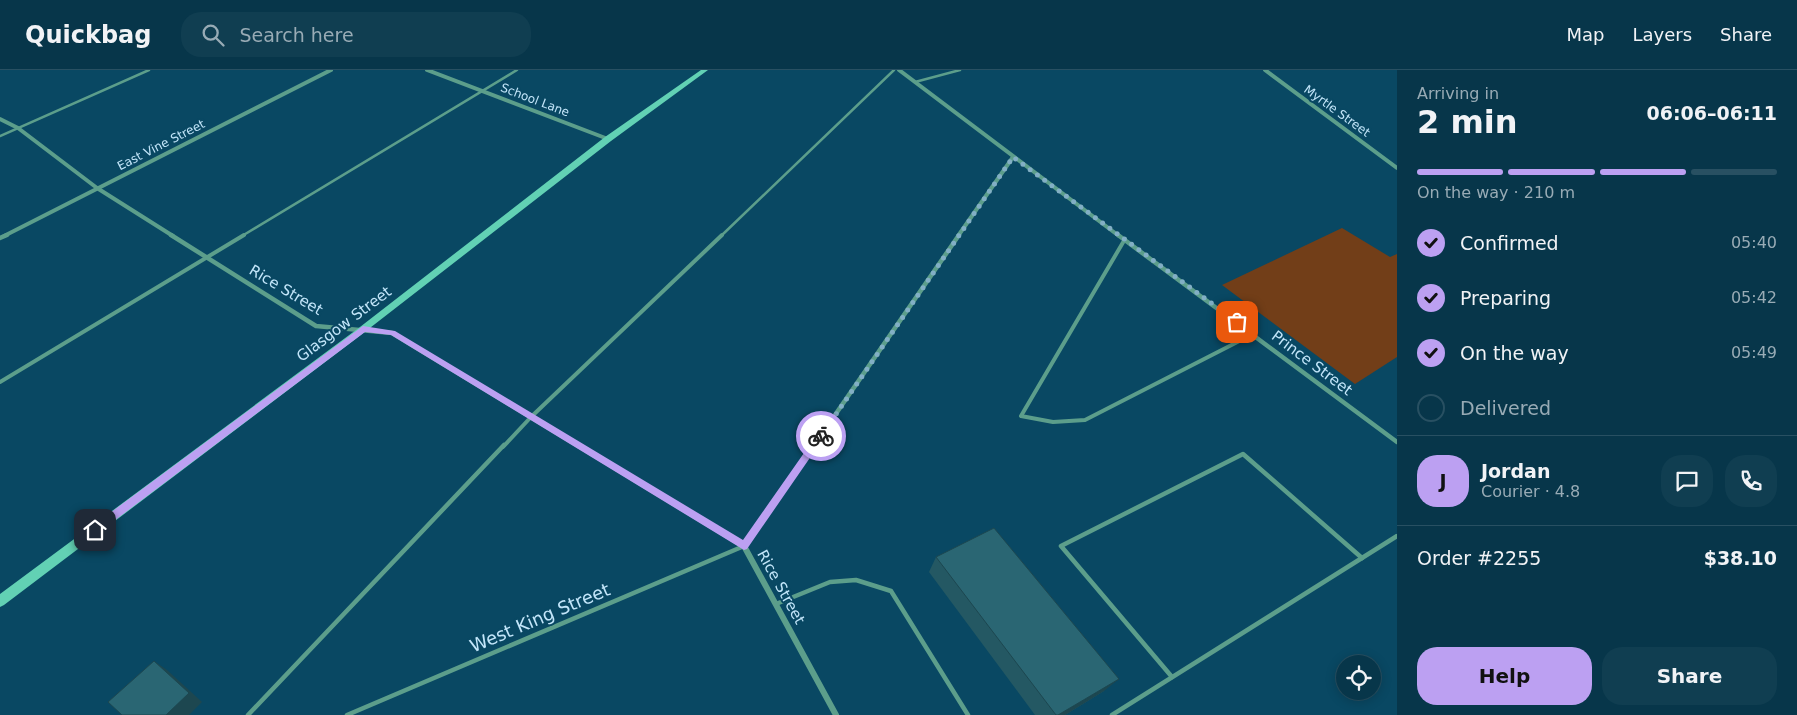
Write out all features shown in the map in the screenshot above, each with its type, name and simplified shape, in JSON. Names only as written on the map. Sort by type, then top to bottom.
[{"type":"street","name":"East Vine Street","points":[[0,238],[331,70]]},
{"type":"street","name":"School Lane","points":[[427,70],[608,139]]},
{"type":"street","name":"Glasgow Street","points":[[0,600],[363,329],[608,139],[704,70]]},
{"type":"street","name":"Prince Street","points":[[899,70],[1397,442]]},
{"type":"street","name":"Myrtle Street","points":[[1265,70],[1397,168]]},
{"type":"street","name":"Rice Street","points":[[0,120],[18,128],[96,188],[316,326],[392,333],[744,546],[836,715]]},
{"type":"street","points":[[744,546],[1013,157]]},
{"type":"lane","points":[[0,136],[150,70]]},
{"type":"lane","points":[[0,382],[517,70]]},
{"type":"lane","points":[[248,715],[531,417],[894,70]]},
{"type":"lane","points":[[915,82],[960,70]]},
{"type":"lane","points":[[1125,239],[1021,416],[1041,422],[1058,423],[1085,420],[1253,334]]},
{"type":"lane","points":[[1172,677],[1060,546],[1243,454],[1362,558]]},
{"type":"lane","points":[[1112,715],[1397,536]]},
{"type":"lane","name":"West King Street","points":[[347,715],[744,546]]},
{"type":"lane","points":[[776,604],[830,582],[856,580],[891,591],[968,715]]},
{"type":"shaded area","points":[[1342,228],[1390,257],[1397,254],[1397,357],[1355,384],[1222,285]]},
{"type":"building","points":[[994,528],[1119,679],[1058,715],[1056,715],[936,557]]},
{"type":"building","points":[[154,661],[189,693],[166,715],[122,715],[108,702]]},
{"type":"way so far","points":[[821,436],[1013,157],[1237,322]]},
{"type":"route","points":[[95,530],[363,329],[392,333],[744,546],[821,436]]}]
